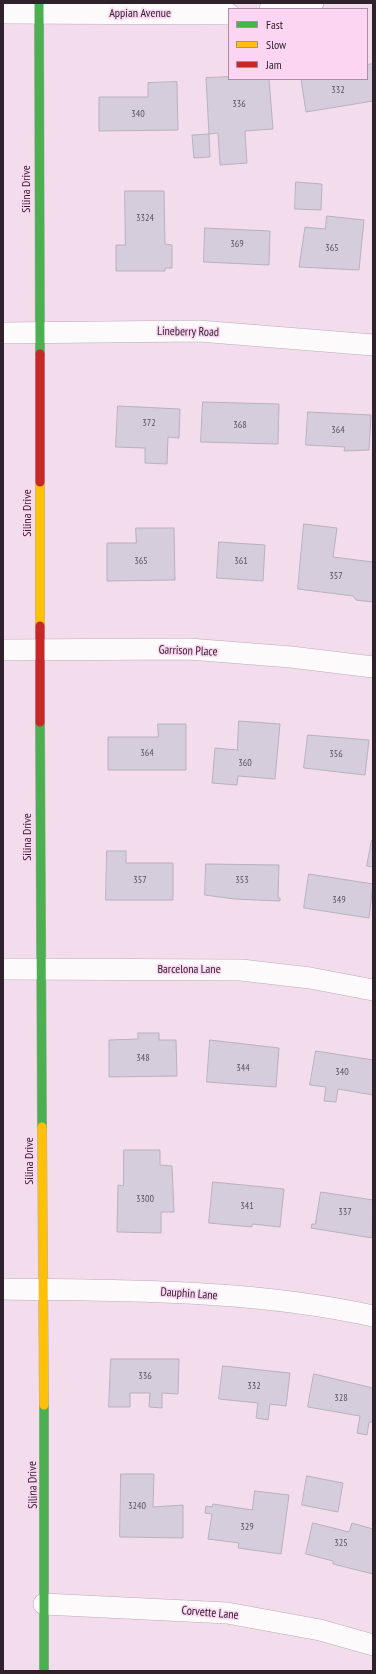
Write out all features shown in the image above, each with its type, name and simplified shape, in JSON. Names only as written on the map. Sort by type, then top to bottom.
[{"type":"street","points":[[277,8],[313,3]]},
{"type":"street","name":"Appian Avenue","points":[[3,13],[39,8],[228,14]]},
{"type":"street","name":"Silina Drive","points":[[39,8],[41,968],[45,1537],[44,1671]]},
{"type":"street","name":"Lineberry Road","points":[[3,333],[199,331],[373,345]]},
{"type":"street","name":"Garrison Place","points":[[3,650],[189,649],[291,657],[373,667]]},
{"type":"street","name":"Barcelona Lane","points":[[3,969],[240,970],[310,978],[373,990]]},
{"type":"street","name":"Dauphin Lane","points":[[3,1289],[120,1290],[257,1298],[327,1306],[373,1316]]},
{"type":"street","name":"Corvette Lane","points":[[44,1604],[227,1613],[320,1630],[373,1646]]},
{"type":"building","points":[[373,64],[373,101],[306,112],[301,80],[368,80],[368,65]]},
{"type":"building","points":[[228,77],[228,80],[269,80],[273,129],[245,131],[247,163],[220,165],[218,133],[209,134],[206,78]]},
{"type":"building","points":[[177,82],[178,130],[99,131],[99,97],[148,97],[148,83]]},
{"type":"building","points":[[209,134],[210,157],[194,158],[192,135]]},
{"type":"building","points":[[296,182],[322,184],[321,210],[295,209]]},
{"type":"building","points":[[125,191],[164,191],[165,244],[172,245],[172,268],[165,268],[165,271],[116,271],[116,245],[125,245]]},
{"type":"building","points":[[327,216],[364,220],[359,270],[299,267],[305,227],[325,229]]},
{"type":"building","points":[[205,228],[270,231],[269,265],[204,262]]},
{"type":"building","points":[[203,402],[279,404],[278,444],[201,442]]},
{"type":"building","points":[[118,406],[180,409],[179,438],[168,437],[167,464],[145,463],[145,448],[116,447]]},
{"type":"building","points":[[308,412],[371,415],[369,450],[344,451],[345,447],[306,445]]},
{"type":"building","points":[[304,524],[337,528],[333,557],[373,562],[373,602],[356,600],[353,596],[298,589]]},
{"type":"building","points":[[136,528],[174,528],[175,580],[107,581],[107,543],[136,543]]},
{"type":"building","points":[[219,542],[265,545],[263,581],[217,578]]},
{"type":"building","points":[[239,721],[280,724],[275,779],[238,776],[237,785],[212,783],[215,748],[237,750]]},
{"type":"building","points":[[158,724],[186,724],[186,770],[108,770],[108,737],[158,737]]},
{"type":"building","points":[[308,735],[369,740],[365,775],[304,768]]},
{"type":"building","points":[[373,840],[373,867],[367,866]]},
{"type":"building","points":[[107,851],[126,851],[126,863],[173,863],[173,900],[106,900]]},
{"type":"building","points":[[206,864],[279,865],[278,898],[280,898],[280,901],[234,899],[205,895]]},
{"type":"building","points":[[309,874],[373,884],[369,918],[304,908]]},
{"type":"building","points":[[138,1033],[159,1033],[159,1040],[176,1040],[177,1076],[109,1077],[109,1040],[138,1039]]},
{"type":"building","points":[[210,1040],[279,1048],[276,1087],[207,1082]]},
{"type":"building","points":[[316,1051],[373,1060],[373,1095],[338,1089],[336,1102],[324,1101],[326,1087],[310,1085]]},
{"type":"building","points":[[124,1150],[160,1150],[160,1165],[172,1166],[174,1212],[161,1212],[161,1233],[117,1232],[118,1185],[123,1186]]},
{"type":"building","points":[[213,1182],[284,1189],[280,1227],[252,1224],[252,1227],[209,1223]]},
{"type":"building","points":[[321,1192],[373,1200],[372,1238],[311,1228],[312,1224],[315,1224]]},
{"type":"building","points":[[111,1359],[179,1359],[178,1394],[162,1393],[162,1408],[149,1407],[150,1393],[130,1393],[130,1407],[109,1407]]},
{"type":"building","points":[[223,1366],[290,1373],[286,1406],[270,1404],[268,1420],[256,1418],[258,1403],[219,1399]]},
{"type":"building","points":[[314,1374],[373,1388],[373,1422],[369,1422],[367,1435],[357,1433],[360,1416],[308,1407]]},
{"type":"building","points":[[121,1474],[154,1474],[153,1507],[183,1505],[183,1538],[120,1537]]},
{"type":"building","points":[[307,1476],[343,1483],[338,1512],[302,1505]]},
{"type":"building","points":[[255,1491],[289,1495],[281,1554],[238,1548],[239,1543],[208,1539],[212,1514],[205,1513],[206,1506],[212,1507],[213,1504],[252,1510]]},
{"type":"building","points":[[313,1523],[349,1532],[352,1523],[373,1529],[373,1574],[333,1564],[333,1561],[306,1554]]},
{"type":"traffic: fast","points":[[39,3],[40,354]]},
{"type":"traffic: fast","points":[[40,722],[42,1127]]},
{"type":"traffic: fast","points":[[44,1405],[44,1671]]},
{"type":"traffic: slow","points":[[40,482],[40,626]]},
{"type":"traffic: slow","points":[[42,1127],[44,1405]]},
{"type":"traffic: jam","points":[[40,354],[40,482]]},
{"type":"traffic: jam","points":[[40,626],[40,722]]}]
